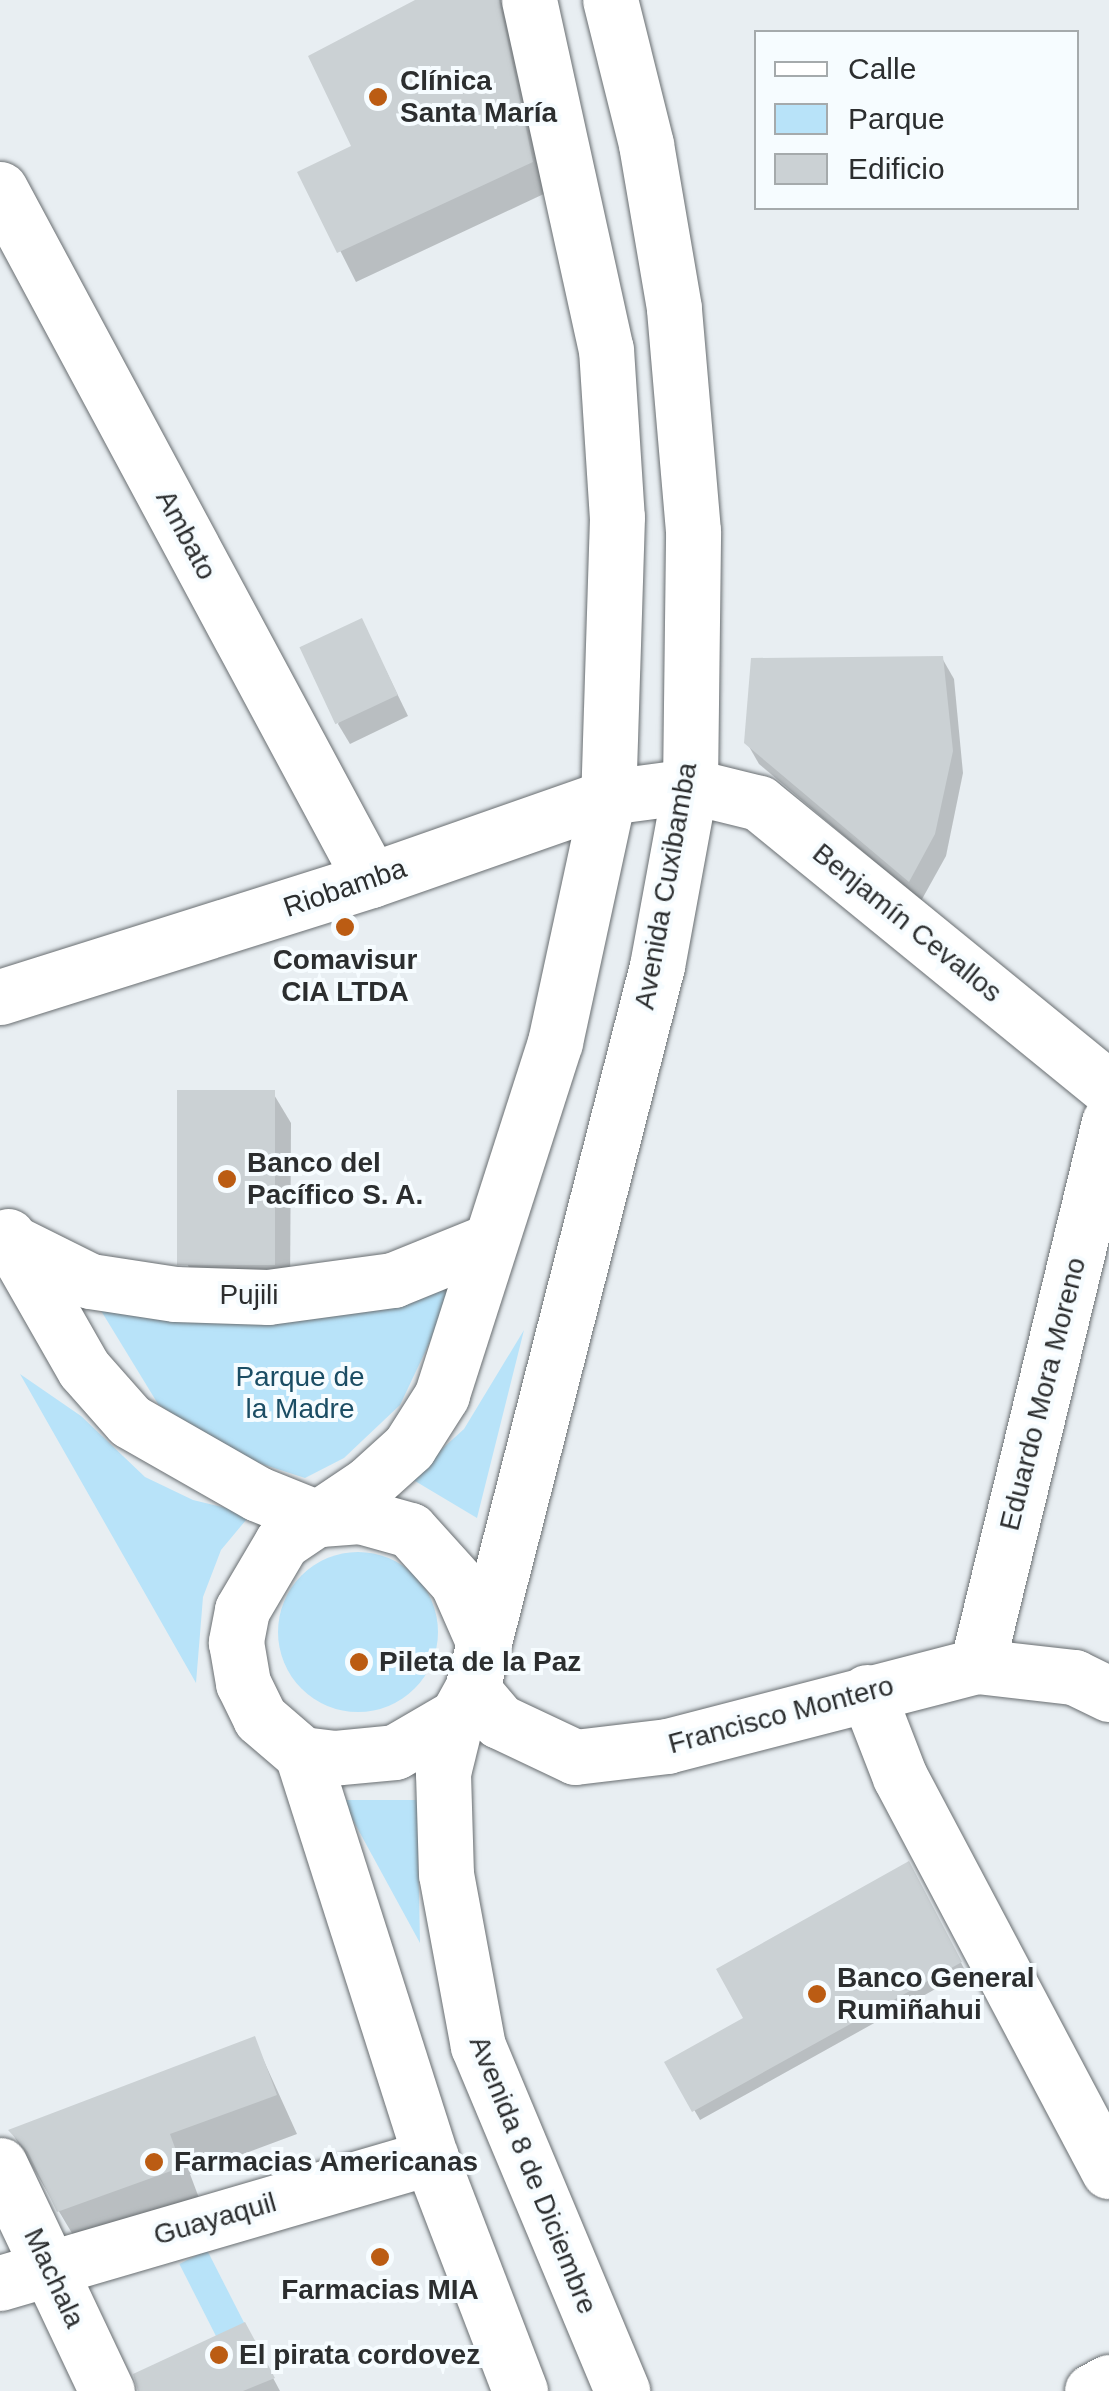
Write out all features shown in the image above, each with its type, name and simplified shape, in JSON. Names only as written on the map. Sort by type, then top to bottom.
[{"type":"main road","points":[[520,2391],[431,2157],[302,1754],[260,1718],[243,1683],[236,1642],[242,1610],[262,1570],[282,1542],[320,1520],[408,1447],[442,1395],[555,1042],[608,797],[617,517],[606,350],[529,0]]},
{"type":"main road","name":"Avenida Cuxibamba","points":[[470,1682],[658,966],[690,786],[693,531],[674,308],[646,144],[610,0]]},
{"type":"main road","name":"Ambato","points":[[0,189],[371,880]]},
{"type":"main road","name":"Riobamba","points":[[0,997],[371,880],[608,797],[690,786]]},
{"type":"main road","name":"Benjamín Cevallos","points":[[690,786],[759,803],[1109,1088]]},
{"type":"main road","name":"Eduardo Mora Moreno","points":[[976,1666],[1109,1122]]},
{"type":"main road","points":[[6,1232],[84,1369],[130,1421],[240,1485],[320,1520],[360,1516],[410,1530],[456,1582],[470,1682],[395,1752],[364,1759],[302,1754]]},
{"type":"main road","name":"Pujili","points":[[6,1232],[90,1281],[175,1294],[268,1297],[392,1280],[489,1242]]},
{"type":"main road","name":"Francisco Montero","points":[[470,1682],[498,1721],[574,1757],[667,1746],[976,1666],[1074,1678],[1109,1694]]},
{"type":"main road","name":"Avenida 8 de Diciembre","points":[[470,1682],[443,1773],[446,1874],[478,2046],[622,2391]]},
{"type":"main road","points":[[866,1692],[900,1777],[1109,2171]]},
{"type":"main road","name":"Guayaquil","points":[[24,2275],[431,2157]]},
{"type":"main road","name":"Machala","points":[[0,2165],[24,2275],[107,2391]]},
{"type":"main road","points":[[1092,2391],[1109,2382]]},
{"type":"green space","name":"Parque de la Madre","points":[[463,1272],[400,1405],[344,1458],[305,1478],[228,1453],[158,1404],[100,1309]]},
{"type":"green space","points":[[524,1330],[477,1518],[410,1478],[464,1429]]},
{"type":"green space","points":[[20,1374],[81,1416],[145,1477],[193,1500],[251,1514],[221,1550],[203,1597],[196,1683]]},
{"type":"green space","points":[[358,1552],[389,1558],[415,1575],[432,1601],[438,1632],[432,1663],[415,1689],[389,1706],[358,1712],[327,1706],[301,1689],[284,1663],[278,1632],[284,1601],[301,1575],[327,1558]]},
{"type":"green space","points":[[342,1800],[417,1800],[420,1943]]},
{"type":"green space","points":[[207,2250],[244,2323],[217,2337],[179,2264]]},
{"type":"building","points":[[415,0],[499,0],[533,162],[337,253],[297,172],[351,146],[308,56]]},
{"type":"building","points":[[362,618],[398,695],[335,724],[299,647]]},
{"type":"building","points":[[943,656],[953,751],[935,834],[909,882],[744,743],[751,658]]},
{"type":"building","name":"Banco del Pacífico S. A.","points":[[177,1090],[275,1090],[275,1265],[177,1265]]},
{"type":"building","name":"Banco General Rumiñahui","points":[[909,1861],[962,1962],[692,2112],[664,2062],[743,2018],[716,1969]]},
{"type":"building","points":[[255,2036],[277,2095],[170,2134],[182,2167],[57,2212],[28,2152],[8,2130]]},
{"type":"building","name":"El pirata cordovez","points":[[245,2322],[275,2378],[243,2391],[138,2391],[133,2374]]},
{"type":"place","name":"Clínica Santa María","points":[[378,97]]},
{"type":"place","name":"Comavisur CIA LTDA","points":[[345,927]]},
{"type":"place","name":"Banco del Pacífico S. A.","points":[[227,1179]]},
{"type":"place","name":"Pileta de la Paz","points":[[359,1662]]},
{"type":"place","name":"Banco General Rumiñahui","points":[[817,1994]]},
{"type":"place","name":"Farmacias Americanas","points":[[154,2162]]},
{"type":"place","name":"Farmacias MIA","points":[[380,2257]]},
{"type":"place","name":"El pirata cordovez","points":[[219,2355]]}]
